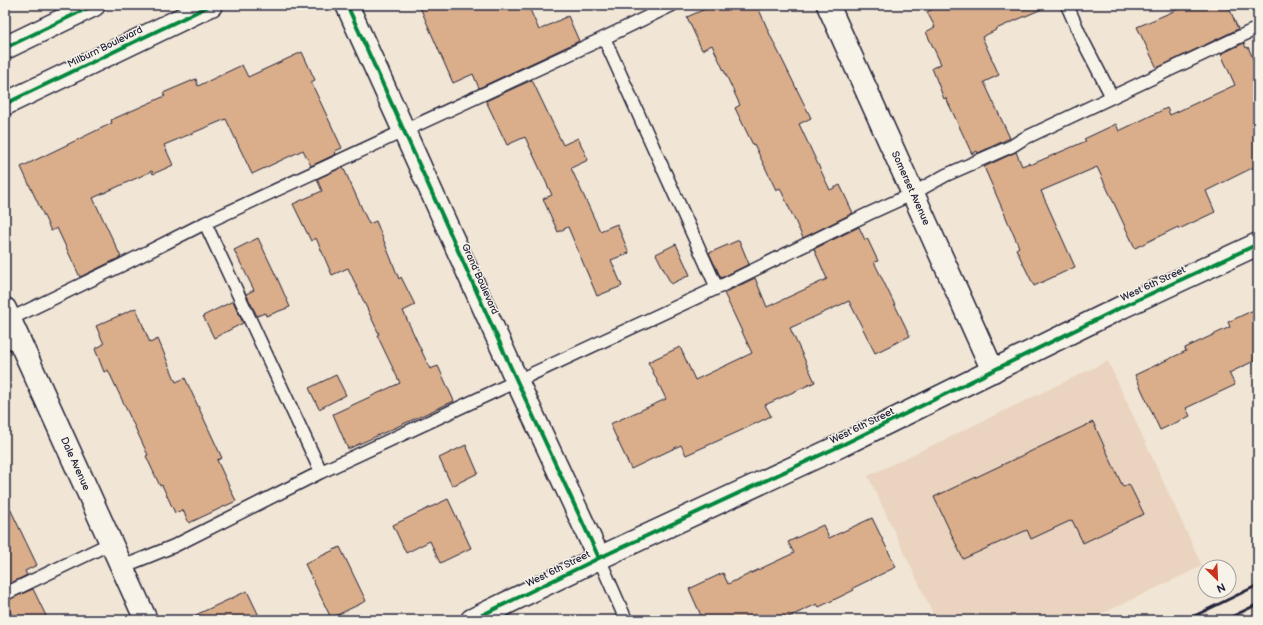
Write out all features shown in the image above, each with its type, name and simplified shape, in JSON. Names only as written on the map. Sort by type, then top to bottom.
[{"type":"street","points":[[5,48],[94,5]]},
{"type":"street","name":"Milburn Boulevard","points":[[5,104],[211,5]]},
{"type":"street","name":"Grand Boulevard","points":[[347,5],[517,381],[599,558]]},
{"type":"street","name":"Somerset Avenue","points":[[828,5],[993,371]]},
{"type":"street","name":"West 6th Street","points":[[472,620],[599,558],[842,445],[1122,307],[1258,244]]},
{"type":"street","name":"Dale Avenue","points":[[9,327],[146,620]]},
{"type":"lane","points":[[9,327],[205,223],[672,5]]},
{"type":"lane","points":[[1067,5],[1081,37],[1112,97]]},
{"type":"lane","points":[[122,567],[174,546],[321,472],[717,288],[912,194],[946,175],[1012,146],[1023,139],[1258,28]]},
{"type":"lane","points":[[604,38],[717,288]]},
{"type":"lane","points":[[205,223],[321,472]]},
{"type":"lane","points":[[5,594],[111,543]]},
{"type":"lane","points":[[599,558],[626,620]]},
{"type":"shaded area","points":[[1108,361],[1199,559],[1197,559],[1197,568],[1089,620],[936,620],[868,476]]},
{"type":"building","points":[[419,5],[528,5],[539,30],[568,16],[579,41],[479,88],[473,74],[453,83]]},
{"type":"building","points":[[714,5],[757,5],[811,118],[799,124],[830,190],[840,185],[853,213],[803,238],[780,188],[776,190],[735,108],[740,105],[712,45],[702,50],[687,17]]},
{"type":"building","points":[[942,5],[1051,5],[996,29],[982,37],[999,75],[984,82],[1010,138],[978,153],[977,151],[972,154],[946,98],[944,99],[932,68],[941,64],[926,32],[935,27],[927,12]]},
{"type":"building","points":[[1188,5],[1228,5],[1238,29],[1157,68],[1137,27]]},
{"type":"building","points":[[1244,43],[1246,48],[1248,47],[1258,70],[1258,165],[1206,191],[1215,212],[1179,229],[1178,227],[1135,248],[1097,167],[1041,191],[1075,267],[1034,286],[1016,249],[1019,247],[984,167],[1016,152],[1022,166],[1029,163],[1030,165],[1086,141],[1084,139],[1116,124],[1119,131],[1167,108],[1170,115],[1235,85],[1221,54]]},
{"type":"building","points":[[302,52],[315,80],[311,82],[342,148],[335,151],[336,154],[311,166],[303,150],[252,174],[226,119],[164,145],[173,165],[153,174],[152,171],[93,198],[121,257],[80,277],[57,228],[51,231],[21,167],[112,123],[111,120],[165,96],[163,93],[196,79],[198,86],[242,65],[248,77]]},
{"type":"building","points":[[532,80],[563,145],[578,138],[588,160],[571,168],[600,231],[617,224],[629,253],[611,260],[622,286],[597,296],[568,227],[558,232],[543,199],[552,195],[525,137],[507,145],[486,101]]},
{"type":"building","points":[[343,167],[369,224],[376,221],[399,279],[401,277],[415,305],[403,311],[430,369],[438,366],[454,401],[348,449],[333,414],[400,383],[348,268],[332,275],[316,238],[311,241],[293,204],[322,191],[317,179]]},
{"type":"building","points":[[859,227],[865,240],[867,238],[878,261],[874,262],[910,336],[875,353],[849,301],[790,328],[815,382],[765,405],[771,416],[740,431],[686,455],[681,445],[631,469],[610,424],[666,399],[648,362],[680,347],[695,380],[752,353],[724,293],[755,278],[767,307],[827,279],[814,249]]},
{"type":"building","points":[[258,238],[290,307],[266,316],[265,313],[257,316],[246,294],[254,290],[234,250]]},
{"type":"building","points":[[739,240],[749,264],[721,278],[709,253]]},
{"type":"building","points":[[676,244],[690,275],[671,284],[656,254]]},
{"type":"building","points":[[233,301],[243,323],[214,338],[203,316]]},
{"type":"building","points":[[136,308],[150,343],[158,339],[176,382],[185,378],[222,458],[217,460],[236,501],[189,523],[183,510],[175,513],[162,485],[160,486],[146,456],[148,455],[108,370],[104,372],[95,349],[104,344],[96,326]]},
{"type":"building","points":[[1258,308],[1258,359],[1229,373],[1235,385],[1186,408],[1190,416],[1160,430],[1135,375],[1186,351],[1185,348],[1230,327],[1228,322]]},
{"type":"building","points":[[336,375],[346,395],[319,409],[309,388]]},
{"type":"building","points":[[1093,422],[1123,487],[1129,484],[1144,514],[1083,543],[1072,520],[1031,539],[1027,530],[963,559],[934,497]]},
{"type":"building","points":[[466,445],[478,473],[452,486],[439,458]]},
{"type":"building","points":[[5,498],[37,565],[25,571],[27,575],[5,586]]},
{"type":"building","points":[[448,499],[471,548],[440,563],[430,541],[406,553],[393,525]]},
{"type":"building","points":[[872,518],[896,567],[819,607],[817,604],[782,620],[703,620],[689,589],[723,573],[728,584],[794,553],[788,542],[823,525],[829,538]]},
{"type":"building","points":[[340,547],[366,601],[331,618],[305,564]]},
{"type":"building","points":[[33,589],[48,620],[14,620],[5,601]]},
{"type":"building","points":[[247,591],[261,620],[185,620]]},
{"type":"railway","points":[[1186,620],[1258,585]]},
{"type":"railway","points":[[1225,620],[1258,604]]},
{"type":"cycle path","points":[[5,48],[94,5]]},
{"type":"cycle path","points":[[5,104],[211,5]]},
{"type":"cycle path","points":[[347,5],[517,381],[599,558]]},
{"type":"cycle path","points":[[472,620],[599,558],[842,445],[1122,307],[1258,244]]}]
